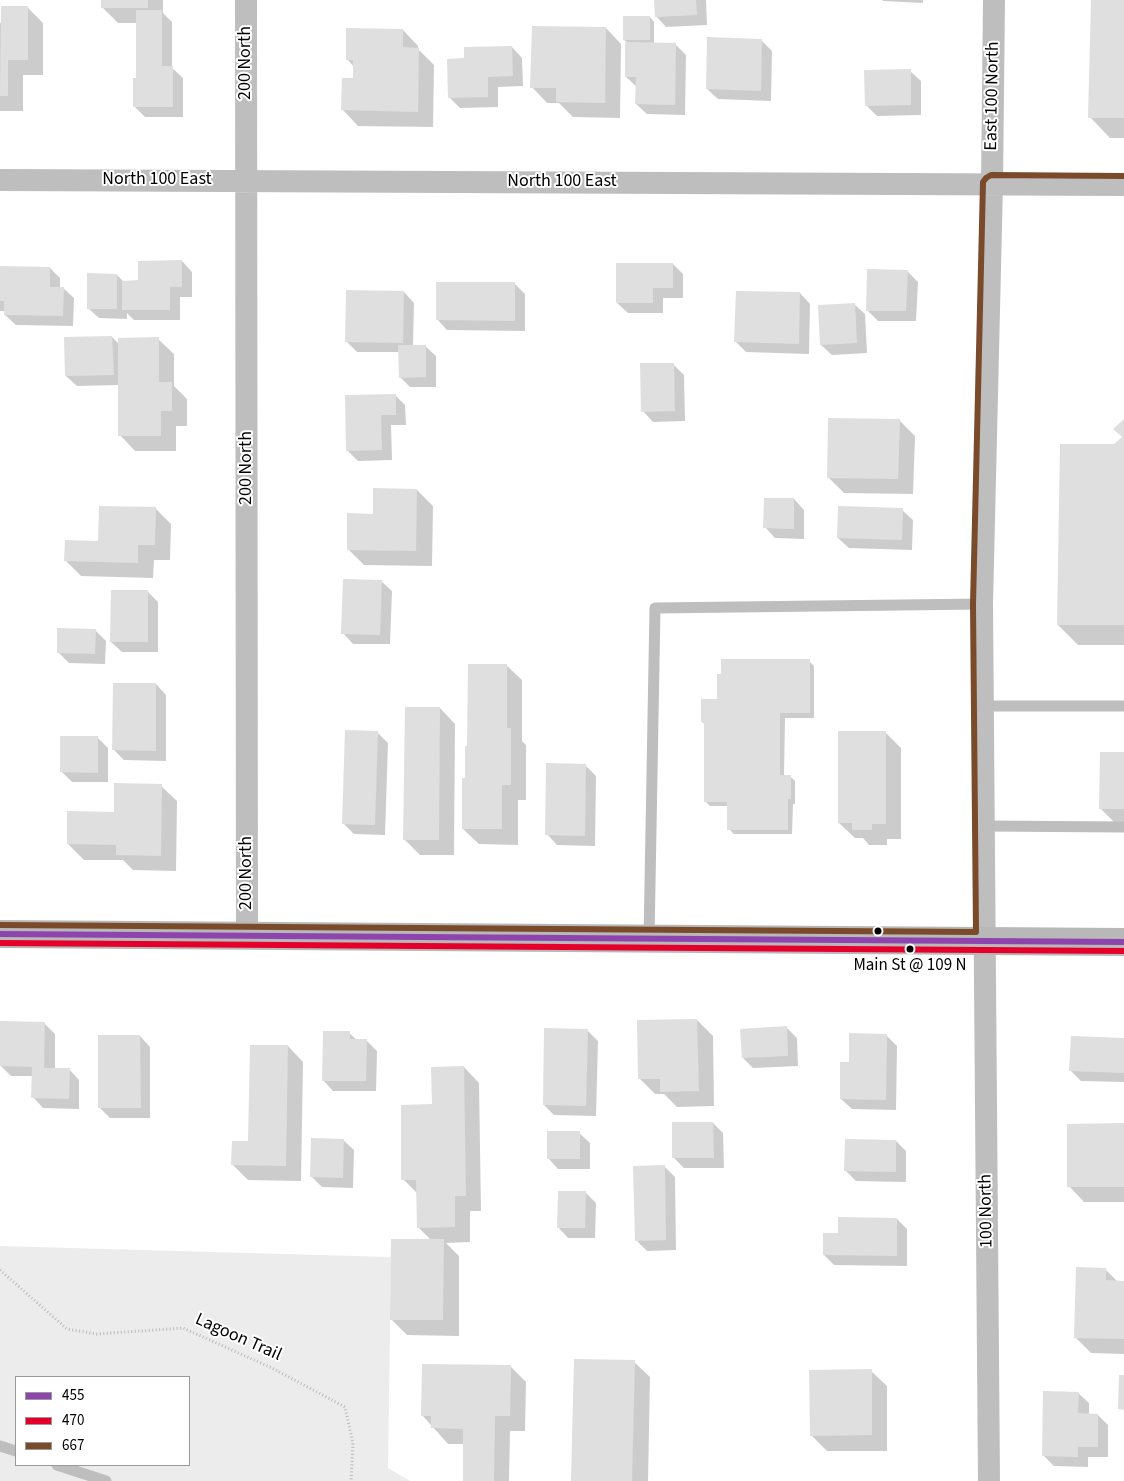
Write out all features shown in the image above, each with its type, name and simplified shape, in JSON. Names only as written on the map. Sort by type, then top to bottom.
[{"type":"main road","points":[[0,934],[1124,942]]},
{"type":"street","name":"200 North","points":[[246,0],[247,936]]},
{"type":"street","name":"East 100 North","points":[[985,941],[982,604],[992,184],[994,0]]},
{"type":"street","name":"North 100 East","points":[[0,180],[1124,185]]},
{"type":"street","name":"100 North","points":[[985,941],[989,1481]]},
{"type":"lane","points":[[649,939],[656,608],[982,604]]},
{"type":"lane","points":[[983,706],[1124,706]]},
{"type":"lane","points":[[984,826],[1124,828]]},
{"type":"lane","points":[[0,1446],[15,1451]]},
{"type":"lane","points":[[60,1466],[106,1481]]},
{"type":"path","name":"Lagoon Trail","points":[[0,1270],[67,1329],[97,1334],[183,1328],[272,1368],[345,1407],[353,1443],[351,1481]]},
{"type":"shaded area","points":[[0,1246],[391,1257],[388,1468],[410,1481],[0,1481]]},
{"type":"building","points":[[101,0],[148,0],[148,8],[101,8]]},
{"type":"building","points":[[654,0],[696,0],[697,15],[655,17]]},
{"type":"building","points":[[1091,0],[1124,0],[1124,118],[1088,118]]},
{"type":"building","points":[[1,6],[28,6],[28,60],[8,60],[8,96],[0,96]]},
{"type":"building","points":[[136,10],[162,10],[162,66],[173,66],[173,107],[133,107],[133,78],[136,78]]},
{"type":"building","points":[[623,16],[650,16],[650,40],[623,40]]},
{"type":"building","points":[[532,26],[606,27],[605,103],[556,102],[556,88],[530,88]]},
{"type":"building","points":[[346,28],[403,29],[403,47],[419,48],[418,112],[341,110],[342,78],[353,78],[353,60],[346,60]]},
{"type":"building","points":[[707,37],[762,39],[761,91],[706,89]]},
{"type":"building","points":[[625,42],[676,43],[675,105],[635,104],[636,77],[625,77]]},
{"type":"building","points":[[512,46],[513,76],[488,77],[488,97],[448,98],[447,59],[464,58],[464,47]]},
{"type":"building","points":[[911,69],[911,105],[865,106],[864,70]]},
{"type":"building","points":[[182,260],[182,287],[170,287],[170,310],[122,310],[122,281],[138,280],[138,261]]},
{"type":"building","points":[[616,263],[673,263],[673,288],[653,288],[653,303],[616,303]]},
{"type":"building","points":[[0,266],[50,267],[50,287],[64,287],[63,316],[4,315],[4,301],[0,301]]},
{"type":"building","points":[[867,269],[908,270],[906,311],[866,311]]},
{"type":"building","points":[[87,273],[117,274],[117,309],[87,309]]},
{"type":"building","points":[[436,282],[515,282],[515,321],[436,320]]},
{"type":"building","points":[[346,290],[404,291],[403,343],[345,342]]},
{"type":"building","points":[[736,291],[800,292],[799,344],[734,342]]},
{"type":"building","points":[[855,303],[857,343],[820,345],[818,305]]},
{"type":"building","points":[[112,336],[114,375],[65,376],[64,337]]},
{"type":"building","points":[[159,337],[159,382],[172,382],[172,411],[161,411],[161,436],[118,436],[118,338]]},
{"type":"building","points":[[398,345],[426,345],[426,377],[399,378]]},
{"type":"building","points":[[640,363],[674,363],[675,411],[641,412]]},
{"type":"building","points":[[396,394],[396,415],[381,415],[382,450],[346,451],[345,395]]},
{"type":"building","points":[[828,418],[900,419],[898,479],[827,478]]},
{"type":"building","points":[[1124,419],[1124,625],[1057,625],[1060,444],[1114,444],[1122,437],[1113,429]]},
{"type":"building","points":[[373,488],[417,489],[416,551],[347,550],[347,513],[373,514]]},
{"type":"building","points":[[764,498],[794,498],[794,529],[763,528]]},
{"type":"building","points":[[99,506],[156,507],[155,545],[138,545],[138,563],[64,561],[65,540],[98,541]]},
{"type":"building","points":[[838,506],[903,508],[902,540],[837,538]]},
{"type":"building","points":[[343,579],[382,580],[380,635],[341,634]]},
{"type":"building","points":[[111,590],[148,590],[148,642],[110,642]]},
{"type":"building","points":[[57,628],[96,629],[95,654],[57,653]]},
{"type":"building","points":[[721,659],[810,659],[810,713],[780,713],[780,775],[791,775],[791,799],[788,799],[788,830],[727,830],[727,802],[704,802],[704,722],[701,722],[701,699],[717,699],[717,674],[721,674]]},
{"type":"building","points":[[468,664],[507,664],[507,728],[511,728],[511,785],[502,785],[502,829],[462,829],[462,778],[465,778],[465,746],[467,746]]},
{"type":"building","points":[[113,683],[156,683],[156,751],[112,750]]},
{"type":"building","points":[[405,707],[440,707],[439,840],[403,840]]},
{"type":"building","points":[[345,730],[378,731],[375,825],[342,824]]},
{"type":"building","points":[[838,731],[886,731],[886,824],[872,824],[872,830],[852,830],[852,823],[838,823]]},
{"type":"building","points":[[60,736],[98,736],[98,773],[60,772]]},
{"type":"building","points":[[1100,752],[1124,752],[1124,809],[1099,809]]},
{"type":"building","points":[[546,763],[586,764],[585,836],[545,835]]},
{"type":"building","points":[[114,783],[162,784],[161,856],[116,855],[116,845],[67,844],[67,811],[114,812]]},
{"type":"building","points":[[697,1019],[699,1091],[660,1092],[660,1079],[638,1079],[637,1020]]},
{"type":"building","points":[[0,1021],[45,1022],[44,1068],[70,1068],[69,1099],[31,1098],[32,1067],[0,1066]]},
{"type":"building","points":[[787,1026],[788,1056],[742,1058],[740,1029]]},
{"type":"building","points":[[544,1028],[588,1029],[586,1106],[543,1105]]},
{"type":"building","points":[[323,1031],[350,1031],[350,1039],[367,1039],[366,1081],[322,1081]]},
{"type":"building","points":[[849,1033],[887,1034],[886,1100],[840,1099],[840,1062],[849,1062]]},
{"type":"building","points":[[98,1035],[140,1035],[141,1108],[98,1108]]},
{"type":"building","points":[[1071,1036],[1124,1038],[1124,1073],[1069,1071]]},
{"type":"building","points":[[250,1045],[288,1045],[286,1166],[231,1165],[232,1141],[248,1141]]},
{"type":"building","points":[[464,1066],[466,1196],[455,1196],[455,1227],[417,1228],[416,1180],[401,1180],[401,1105],[432,1104],[431,1067]]},
{"type":"building","points":[[672,1122],[713,1122],[714,1158],[672,1158]]},
{"type":"building","points":[[1124,1123],[1124,1187],[1067,1187],[1067,1124]]},
{"type":"building","points":[[547,1131],[580,1131],[580,1159],[547,1159]]},
{"type":"building","points":[[311,1138],[344,1139],[343,1178],[310,1177]]},
{"type":"building","points":[[845,1139],[896,1140],[896,1172],[844,1171]]},
{"type":"building","points":[[665,1165],[666,1240],[635,1241],[633,1166]]},
{"type":"building","points":[[558,1191],[586,1191],[585,1228],[557,1228]]},
{"type":"building","points":[[838,1217],[897,1218],[897,1256],[823,1255],[823,1233],[838,1233]]},
{"type":"building","points":[[391,1239],[444,1239],[443,1320],[390,1320]]},
{"type":"building","points":[[1076,1267],[1106,1268],[1106,1280],[1124,1281],[1124,1339],[1074,1338]]},
{"type":"building","points":[[574,1359],[635,1360],[632,1481],[571,1481]]},
{"type":"building","points":[[422,1364],[511,1365],[510,1416],[495,1416],[494,1481],[463,1481],[463,1429],[431,1428],[431,1416],[421,1416]]},
{"type":"building","points":[[872,1369],[872,1435],[810,1436],[809,1370]]},
{"type":"building","points":[[1119,1375],[1124,1375],[1124,1410],[1118,1409]]},
{"type":"building","points":[[1043,1391],[1079,1392],[1078,1413],[1098,1414],[1098,1447],[1078,1447],[1078,1457],[1042,1456]]},
{"type":"transit line","name":"667","points":[[0,925],[976,932],[973,604],[983,182],[991,175],[1124,176]]},
{"type":"transit line","name":"455","points":[[0,934],[1124,942]]},
{"type":"transit line","name":"470","points":[[0,943],[1124,951]]},
{"type":"place","name":"Main St @ 109 N","points":[[910,949]]}]
